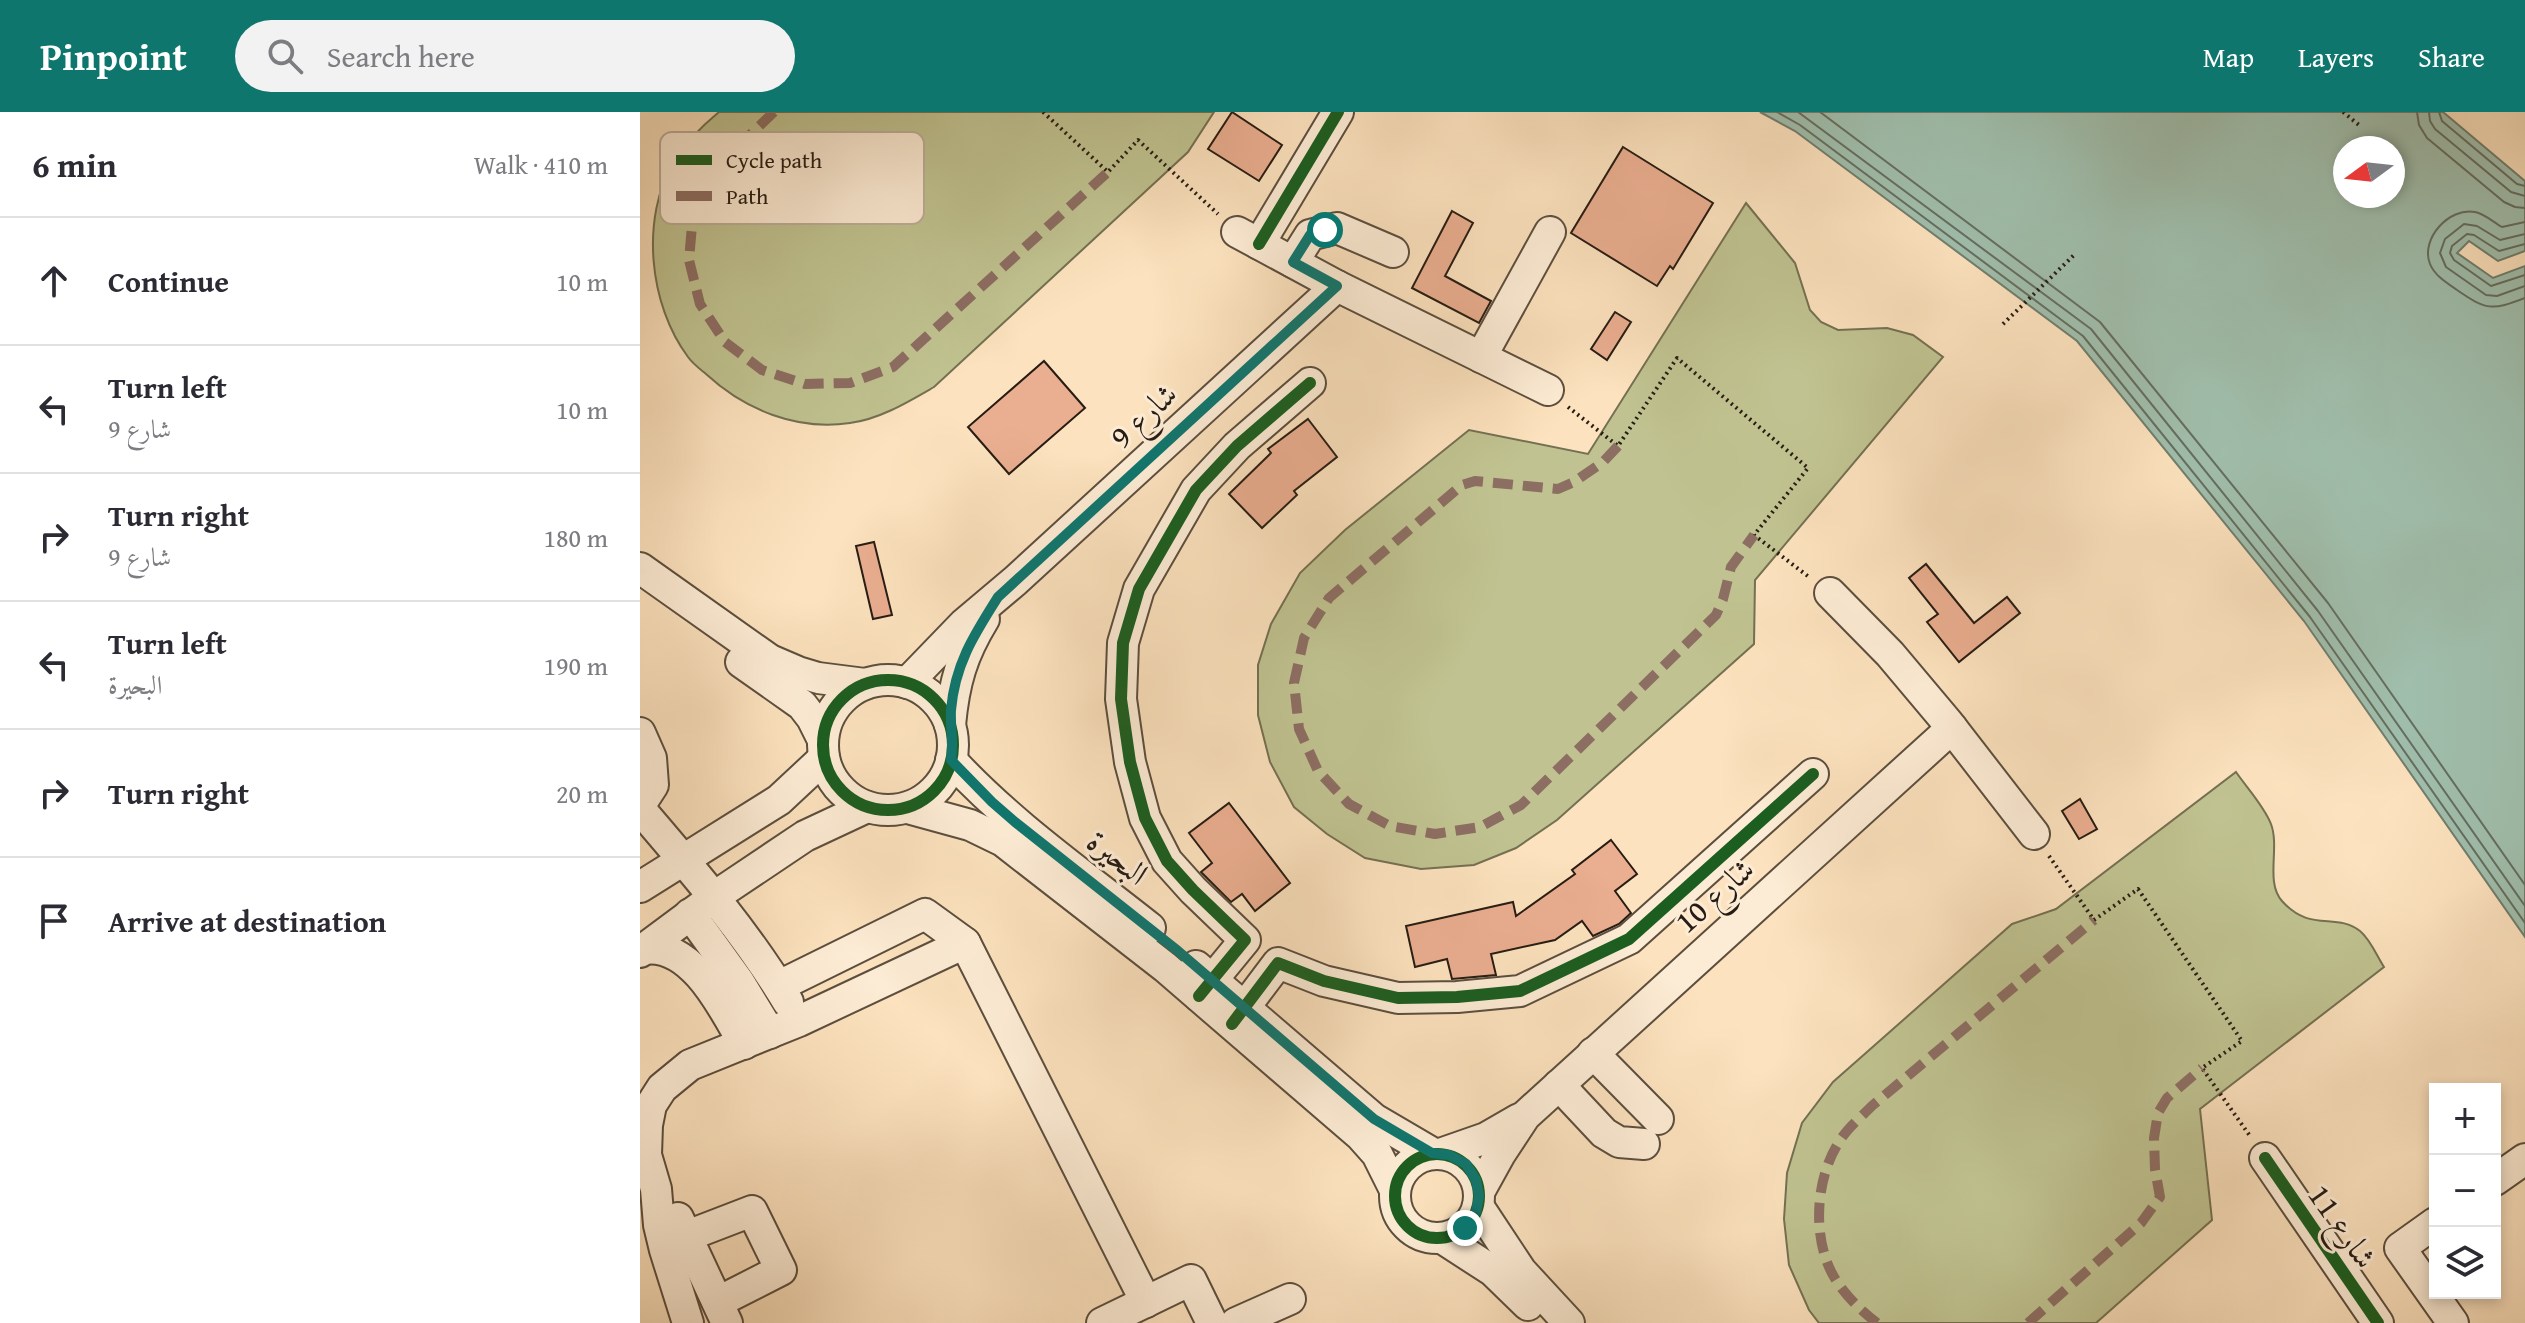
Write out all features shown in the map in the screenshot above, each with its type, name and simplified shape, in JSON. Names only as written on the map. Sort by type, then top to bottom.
[{"type":"street","points":[[1338,112],[1248,238],[1337,286],[1548,390]]},
{"type":"street","points":[[1293,262],[1310,235],[1337,228],[1393,252]]},
{"type":"street","points":[[1481,357],[1550,232]]},
{"type":"street","name":"شارع 9","points":[[907,683],[964,624],[998,597],[1337,286]]},
{"type":"street","points":[[1310,383],[1237,446],[1196,490],[1139,589],[1123,643],[1121,699],[1130,762],[1145,818],[1167,861],[1245,940],[1278,963],[1324,981],[1398,998],[1520,991],[1629,939],[1813,774]]},
{"type":"street","points":[[640,568],[802,705],[812,718],[824,749],[830,775],[839,789],[852,800],[888,811],[908,808],[933,793],[945,778],[953,742],[950,725],[926,692],[907,683],[887,680],[854,689],[829,716],[824,749],[779,800],[640,887]]},
{"type":"street","points":[[640,593],[721,638],[798,672],[865,684]]},
{"type":"street","points":[[1830,593],[1890,654],[2034,834]]},
{"type":"street","name":"شارع 9","points":[[950,725],[962,659],[998,597]]},
{"type":"street","name":"شارع 10","points":[[1438,1153],[1486,1138],[1525,1116],[1952,728]]},
{"type":"street","points":[[640,733],[651,758],[653,785],[640,807],[682,859],[739,982],[757,1038]]},
{"type":"street","name":"البحيرة","points":[[951,760],[992,802],[1239,1016],[1374,1119],[1438,1153]]},
{"type":"street","points":[[779,800],[805,836]]},
{"type":"street","points":[[642,950],[702,905],[805,836],[867,807]]},
{"type":"street","name":"البحيرة","points":[[908,808],[970,825],[1003,841],[1095,911],[1206,988]]},
{"type":"street","points":[[702,905],[779,986],[799,1021]]},
{"type":"street","points":[[779,986],[925,914],[965,943],[1146,1302]]},
{"type":"street","points":[[1206,988],[1245,940]]},
{"type":"street","points":[[688,1323],[665,1250],[656,1189],[646,1155],[651,1105],[662,1088],[690,1065],[799,1021],[965,943]]},
{"type":"street","points":[[642,950],[653,947],[681,958],[757,1038]]},
{"type":"street","points":[[1239,1016],[1278,963]]},
{"type":"street","name":"البحيرة","points":[[1239,1016],[1361,1136],[1377,1154],[1395,1190]]},
{"type":"street","points":[[1559,1085],[1604,1133],[1619,1142],[1651,1132],[1593,1053]]},
{"type":"street","name":"شارع 10","points":[[1479,1199],[1500,1154],[1525,1116]]},
{"type":"street","points":[[1479,1199],[1474,1218],[1465,1228],[1442,1238],[1421,1235],[1404,1223],[1398,1211],[1395,1190],[1407,1165],[1419,1157],[1438,1153],[1460,1160],[1470,1169],[1479,1199],[1521,1271],[1569,1323]]},
{"type":"street","name":"شارع 11","points":[[2265,1158],[2378,1323]]},
{"type":"street","points":[[2501,1176],[2525,1159]]},
{"type":"street","points":[[656,1189],[670,1203],[723,1312],[781,1270],[752,1211],[687,1236]]},
{"type":"street","points":[[2429,1227],[2400,1248],[2453,1323]]},
{"type":"street","points":[[1442,1238],[1493,1271],[1544,1323]]},
{"type":"street","points":[[1102,1323],[1191,1280],[1212,1323]]},
{"type":"street","points":[[1236,1323],[1290,1299]]},
{"type":"path","points":[[1043,112],[1108,172],[1138,140],[1248,238]]},
{"type":"path","points":[[2343,112],[2359,125]]},
{"type":"path","points":[[2003,324],[2074,255]]},
{"type":"path","points":[[1548,390],[1618,446],[1677,358],[1808,468],[1754,535],[1830,593]]},
{"type":"path","points":[[2034,834],[2094,920],[2138,889],[2242,1041],[2202,1068],[2265,1158]]},
{"type":"green space","points":[[719,112],[1214,112],[1188,152],[934,387],[872,418],[830,425],[791,421],[755,407],[721,387],[690,360],[675,336],[657,287],[653,234],[660,194],[660,224],[924,224],[924,132],[698,132]]},
{"type":"green space","points":[[1746,203],[1795,263],[1810,310],[1821,322],[1838,330],[1887,328],[1913,335],[1943,357],[1755,580],[1754,644],[1557,820],[1516,848],[1474,865],[1421,869],[1365,858],[1327,834],[1294,807],[1270,762],[1258,715],[1258,665],[1271,624],[1300,573],[1345,530],[1469,430],[1588,454]]},
{"type":"green space","points":[[2236,772],[2271,824],[2274,884],[2282,901],[2303,917],[2342,923],[2360,931],[2384,967],[2200,1109],[2212,1220],[2096,1323],[1819,1323],[1809,1310],[1789,1265],[1784,1219],[1787,1173],[1802,1123],[1833,1082],[2012,924],[2056,909]]},
{"type":"water","points":[[1760,112],[2443,112],[2525,181],[2525,251],[2498,261],[2469,241],[2457,253],[2493,278],[2525,266],[2525,937],[2304,621],[2077,341],[1795,131]]},
{"type":"building","points":[[1232,112],[1282,145],[1259,181],[1208,149]]},
{"type":"building","points":[[1623,147],[1713,203],[1673,269],[1670,266],[1657,286],[1571,233]]},
{"type":"building","points":[[1452,211],[1473,223],[1445,276],[1491,301],[1479,323],[1412,288]]},
{"type":"building","points":[[1615,312],[1631,322],[1607,360],[1591,349]]},
{"type":"building","points":[[1044,361],[1085,408],[1009,474],[968,427]]},
{"type":"building","points":[[1308,419],[1337,457],[1294,491],[1297,495],[1262,528],[1229,494],[1271,453],[1268,449]]},
{"type":"building","points":[[874,542],[892,615],[873,619],[856,546]]},
{"type":"building","points":[[1926,564],[1974,623],[2007,597],[2020,613],[1959,662],[1927,622],[1938,614],[1909,578]]},
{"type":"building","points":[[2080,799],[2097,829],[2079,839],[2062,811]]},
{"type":"building","points":[[1229,803],[1290,883],[1255,911],[1242,894],[1231,902],[1201,872],[1212,863],[1189,833]]},
{"type":"building","points":[[1611,840],[1637,874],[1615,891],[1631,913],[1619,924],[1593,936],[1582,921],[1555,940],[1491,954],[1496,975],[1452,979],[1447,959],[1415,967],[1406,926],[1513,902],[1516,916],[1575,874],[1572,870]]},
{"type":"marked path","points":[[753,132],[774,112]]},
{"type":"marked path","points":[[692,224],[689,260],[700,304],[725,342],[762,370],[805,384],[850,383],[893,367],[1108,172]]},
{"type":"marked path","points":[[1618,446],[1603,462],[1558,489],[1475,481],[1462,485],[1329,598],[1304,638],[1294,683],[1299,729],[1318,771],[1349,804],[1390,826],[1435,834],[1480,827],[1521,805],[1716,615],[1731,567],[1754,535]]},
{"type":"marked path","points":[[1877,1323],[1844,1291],[1833,1275],[1824,1252],[1820,1235],[1820,1200],[1827,1166],[1834,1150],[1846,1132],[1873,1105],[2094,920]]},
{"type":"marked path","points":[[2028,1323],[2141,1223],[2160,1197],[2154,1138],[2158,1113],[2167,1098],[2202,1068]]},
{"type":"cycle path","points":[[1259,244],[1338,112]]},
{"type":"cycle path","points":[[1199,996],[1245,940],[1167,861],[1145,818],[1130,762],[1121,699],[1123,643],[1139,589],[1196,490],[1237,446],[1310,383]]},
{"type":"cycle path","points":[[888,680],[913,685],[934,699],[948,720],[953,745],[948,770],[934,791],[913,805],[888,810],[863,805],[842,791],[828,770],[823,745],[828,720],[842,699],[863,685],[888,680]]},
{"type":"cycle path","points":[[1232,1024],[1278,963],[1324,981],[1398,998],[1520,991],[1629,939],[1813,774]]},
{"type":"cycle path","points":[[1429,1154],[1445,1154],[1461,1161],[1472,1172],[1479,1196],[1476,1212],[1467,1226],[1445,1238],[1429,1238],[1413,1231],[1402,1220],[1395,1204],[1395,1188],[1402,1172],[1413,1161],[1429,1154]]},
{"type":"cycle path","points":[[2265,1158],[2378,1323]]},
{"type":"route","points":[[1325,230],[1310,235],[1293,262],[1337,286],[998,597],[966,650],[959,668],[952,702],[951,760],[1015,822],[1178,951],[1374,1119],[1432,1153],[1443,1153],[1466,1164],[1476,1180],[1479,1196],[1476,1212],[1465,1228]]}]
